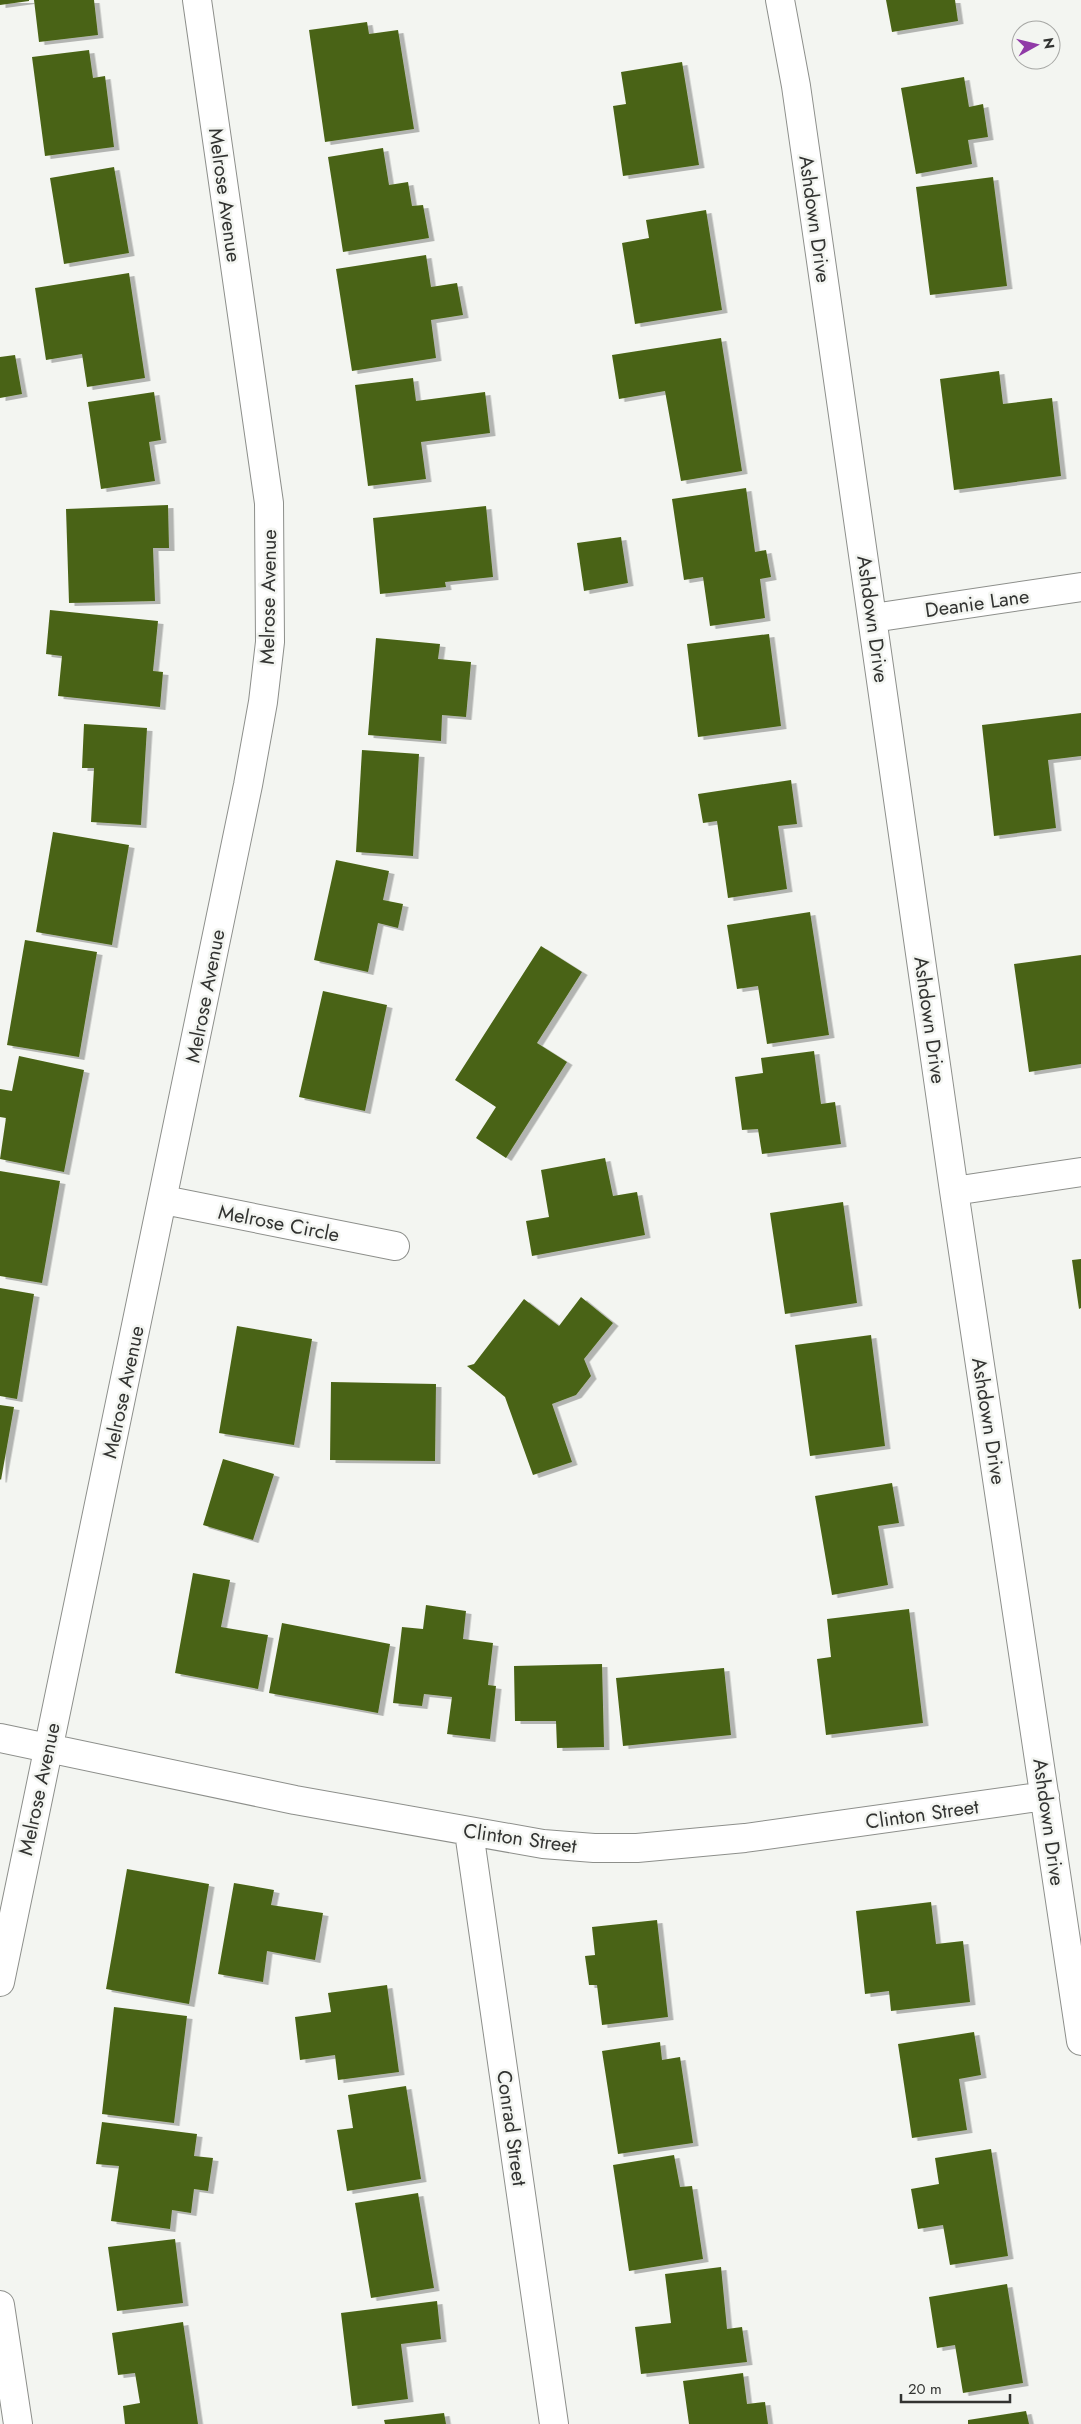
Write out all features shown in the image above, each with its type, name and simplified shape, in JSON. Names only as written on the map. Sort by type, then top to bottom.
[{"type":"street","name":"Melrose Avenue","points":[[0,1982],[47,1748],[164,1200],[248,785],[263,702],[270,642],[269,503],[197,0]]},
{"type":"street","name":"Ashdown Drive","points":[[780,0],[796,86],[954,1191],[1081,2041]]},
{"type":"street","name":"Deanie Lane","points":[[873,618],[1081,587]]},
{"type":"street","points":[[954,1191],[1081,1172]]},
{"type":"street","name":"Melrose Circle","points":[[164,1200],[395,1246]]},
{"type":"street","name":"Clinton Street","points":[[0,1738],[294,1800],[543,1844],[594,1848],[637,1848],[745,1838],[1045,1796]]},
{"type":"street","name":"Conrad Street","points":[[469,1832],[554,2424]]},
{"type":"street","points":[[0,2305],[18,2424]]},
{"type":"building","points":[[0,0],[29,0],[29,1],[0,5]]},
{"type":"building","points":[[34,0],[94,0],[98,35],[39,42]]},
{"type":"building","points":[[886,0],[955,0],[958,21],[892,32]]},
{"type":"building","points":[[367,22],[369,34],[398,30],[414,129],[325,142],[309,30]]},
{"type":"building","points":[[89,50],[93,78],[105,76],[114,147],[45,156],[32,57]]},
{"type":"building","points":[[682,62],[699,165],[623,176],[613,106],[626,104],[621,72]]},
{"type":"building","points":[[964,77],[969,107],[983,104],[988,137],[968,140],[972,164],[916,174],[901,88]]},
{"type":"building","points":[[383,148],[389,185],[408,182],[412,206],[423,205],[429,238],[343,252],[328,157]]},
{"type":"building","points":[[114,167],[129,253],[64,264],[50,178]]},
{"type":"building","points":[[993,177],[1007,286],[930,295],[916,187]]},
{"type":"building","points":[[706,210],[722,310],[635,324],[622,243],[649,238],[646,220]]},
{"type":"building","points":[[426,255],[431,287],[457,283],[463,315],[431,320],[436,358],[352,371],[336,269]]},
{"type":"building","points":[[129,273],[145,378],[87,387],[82,354],[46,360],[35,288]]},
{"type":"building","points":[[721,338],[742,471],[681,481],[665,391],[619,399],[612,355]]},
{"type":"building","points":[[15,355],[22,394],[0,398],[0,357]]},
{"type":"building","points":[[999,371],[1003,404],[1052,398],[1061,476],[954,490],[940,379]]},
{"type":"building","points":[[413,378],[416,401],[485,392],[490,433],[421,442],[426,479],[368,486],[355,385]]},
{"type":"building","points":[[154,392],[161,440],[149,442],[155,481],[101,489],[88,402]]},
{"type":"building","points":[[746,488],[755,552],[766,550],[771,577],[760,579],[765,618],[710,626],[703,577],[684,580],[672,499]]},
{"type":"building","points":[[168,505],[169,548],[153,548],[155,601],[69,603],[66,509]]},
{"type":"building","points":[[486,506],[493,577],[445,582],[446,587],[380,594],[373,518]]},
{"type":"building","points":[[621,537],[628,583],[584,591],[577,543]]},
{"type":"building","points":[[50,610],[158,621],[153,671],[163,672],[160,707],[58,696],[62,656],[46,654]]},
{"type":"building","points":[[769,634],[781,726],[698,737],[687,644]]},
{"type":"building","points":[[376,638],[440,644],[438,659],[471,662],[466,717],[442,715],[441,741],[368,735]]},
{"type":"building","points":[[1081,713],[1081,756],[1048,760],[1056,828],[994,836],[982,725]]},
{"type":"building","points":[[84,724],[147,728],[141,825],[91,822],[94,768],[82,768]]},
{"type":"building","points":[[362,750],[419,754],[413,856],[356,852]]},
{"type":"building","points":[[791,780],[797,824],[778,826],[787,889],[728,898],[717,821],[703,823],[698,794]]},
{"type":"building","points":[[53,832],[129,845],[112,945],[36,932]]},
{"type":"building","points":[[336,860],[389,871],[383,900],[403,904],[398,928],[378,923],[368,972],[314,960]]},
{"type":"building","points":[[810,912],[829,1035],[767,1044],[758,986],[737,989],[727,925]]},
{"type":"building","points":[[25,940],[97,952],[79,1057],[7,1045]]},
{"type":"building","points":[[541,946],[582,972],[537,1043],[567,1062],[506,1158],[476,1138],[496,1107],[455,1080]]},
{"type":"building","points":[[1081,955],[1081,1064],[1029,1072],[1014,964]]},
{"type":"building","points":[[323,991],[387,1005],[365,1111],[299,1097]]},
{"type":"building","points":[[814,1051],[821,1104],[835,1102],[841,1144],[762,1154],[758,1129],[742,1130],[735,1077],[763,1073],[761,1058]]},
{"type":"building","points":[[19,1056],[84,1070],[64,1172],[0,1159],[6,1118],[0,1117],[0,1089],[12,1091]]},
{"type":"building","points":[[605,1158],[613,1196],[637,1192],[645,1235],[532,1256],[526,1221],[549,1217],[541,1170]]},
{"type":"building","points":[[0,1171],[60,1181],[42,1283],[0,1276]]},
{"type":"building","points":[[843,1202],[857,1303],[785,1314],[770,1213]]},
{"type":"building","points":[[1081,1259],[1081,1308],[1079,1309],[1072,1260]]},
{"type":"building","points":[[0,1288],[34,1294],[17,1399],[0,1396]]},
{"type":"building","points":[[581,1297],[613,1323],[584,1359],[591,1376],[576,1395],[552,1404],[572,1462],[533,1475],[505,1397],[467,1366],[474,1364],[524,1299],[559,1326]]},
{"type":"building","points":[[237,1326],[312,1339],[294,1445],[219,1433]]},
{"type":"building","points":[[871,1335],[885,1446],[810,1456],[795,1345]]},
{"type":"building","points":[[331,1382],[436,1384],[435,1461],[330,1460]]},
{"type":"building","points":[[0,1405],[14,1407],[1,1480],[0,1479]]},
{"type":"building","points":[[223,1459],[274,1474],[253,1540],[203,1525]]},
{"type":"building","points":[[892,1483],[899,1523],[878,1526],[888,1585],[832,1595],[815,1496]]},
{"type":"building","points":[[193,1573],[230,1580],[221,1627],[268,1635],[258,1689],[175,1673]]},
{"type":"building","points":[[426,1605],[466,1611],[463,1639],[493,1643],[488,1685],[496,1686],[490,1739],[447,1734],[452,1697],[424,1694],[422,1706],[393,1703],[402,1627],[423,1629]]},
{"type":"building","points":[[909,1609],[923,1723],[826,1735],[817,1659],[831,1657],[827,1619]]},
{"type":"building","points":[[282,1623],[390,1644],[378,1713],[269,1693]]},
{"type":"building","points":[[602,1664],[604,1747],[557,1748],[556,1721],[515,1721],[514,1666]]},
{"type":"building","points":[[724,1668],[731,1735],[623,1746],[616,1678]]},
{"type":"building","points":[[127,1869],[209,1884],[189,2004],[106,1989]]},
{"type":"building","points":[[234,1883],[274,1890],[271,1905],[323,1913],[315,1960],[267,1951],[263,1982],[218,1974]]},
{"type":"building","points":[[931,1902],[936,1944],[963,1941],[970,2002],[891,2011],[889,1991],[865,1994],[856,1911]]},
{"type":"building","points":[[657,1920],[668,2017],[602,2025],[597,1985],[589,1985],[585,1956],[595,1955],[592,1927]]},
{"type":"building","points":[[387,1985],[399,2072],[338,2080],[335,2055],[300,2060],[295,2017],[331,2012],[328,1993]]},
{"type":"building","points":[[114,2007],[187,2016],[174,2123],[102,2114]]},
{"type":"building","points":[[974,2032],[981,2075],[959,2079],[967,2130],[912,2138],[898,2044]]},
{"type":"building","points":[[660,2042],[662,2060],[680,2057],[693,2143],[618,2154],[602,2051]]},
{"type":"building","points":[[406,2086],[421,2179],[347,2191],[337,2130],[353,2128],[348,2095]]},
{"type":"building","points":[[102,2122],[197,2134],[194,2156],[213,2158],[208,2191],[194,2189],[191,2213],[172,2210],[170,2229],[111,2221],[119,2166],[96,2164]]},
{"type":"building","points":[[991,2149],[1008,2256],[950,2265],[943,2225],[918,2229],[911,2189],[939,2184],[935,2158]]},
{"type":"building","points":[[674,2155],[680,2187],[692,2186],[703,2259],[629,2271],[613,2165]]},
{"type":"building","points":[[418,2193],[434,2288],[371,2298],[355,2203]]},
{"type":"building","points":[[175,2239],[183,2303],[117,2311],[108,2247]]},
{"type":"building","points":[[721,2267],[727,2329],[742,2327],[747,2362],[641,2374],[635,2327],[671,2323],[665,2274]]},
{"type":"building","points":[[1007,2284],[1023,2383],[963,2393],[955,2345],[937,2348],[929,2297]]},
{"type":"building","points":[[437,2301],[441,2339],[401,2344],[408,2399],[352,2406],[341,2313]]},
{"type":"building","points":[[183,2322],[198,2424],[125,2424],[123,2406],[140,2403],[135,2373],[118,2375],[112,2333]]},
{"type":"building","points":[[743,2373],[747,2404],[765,2402],[768,2424],[689,2424],[683,2381]]},
{"type":"building","points":[[1026,2411],[1029,2424],[968,2424],[968,2420]]},
{"type":"building","points":[[444,2413],[446,2424],[385,2424],[384,2420]]}]
